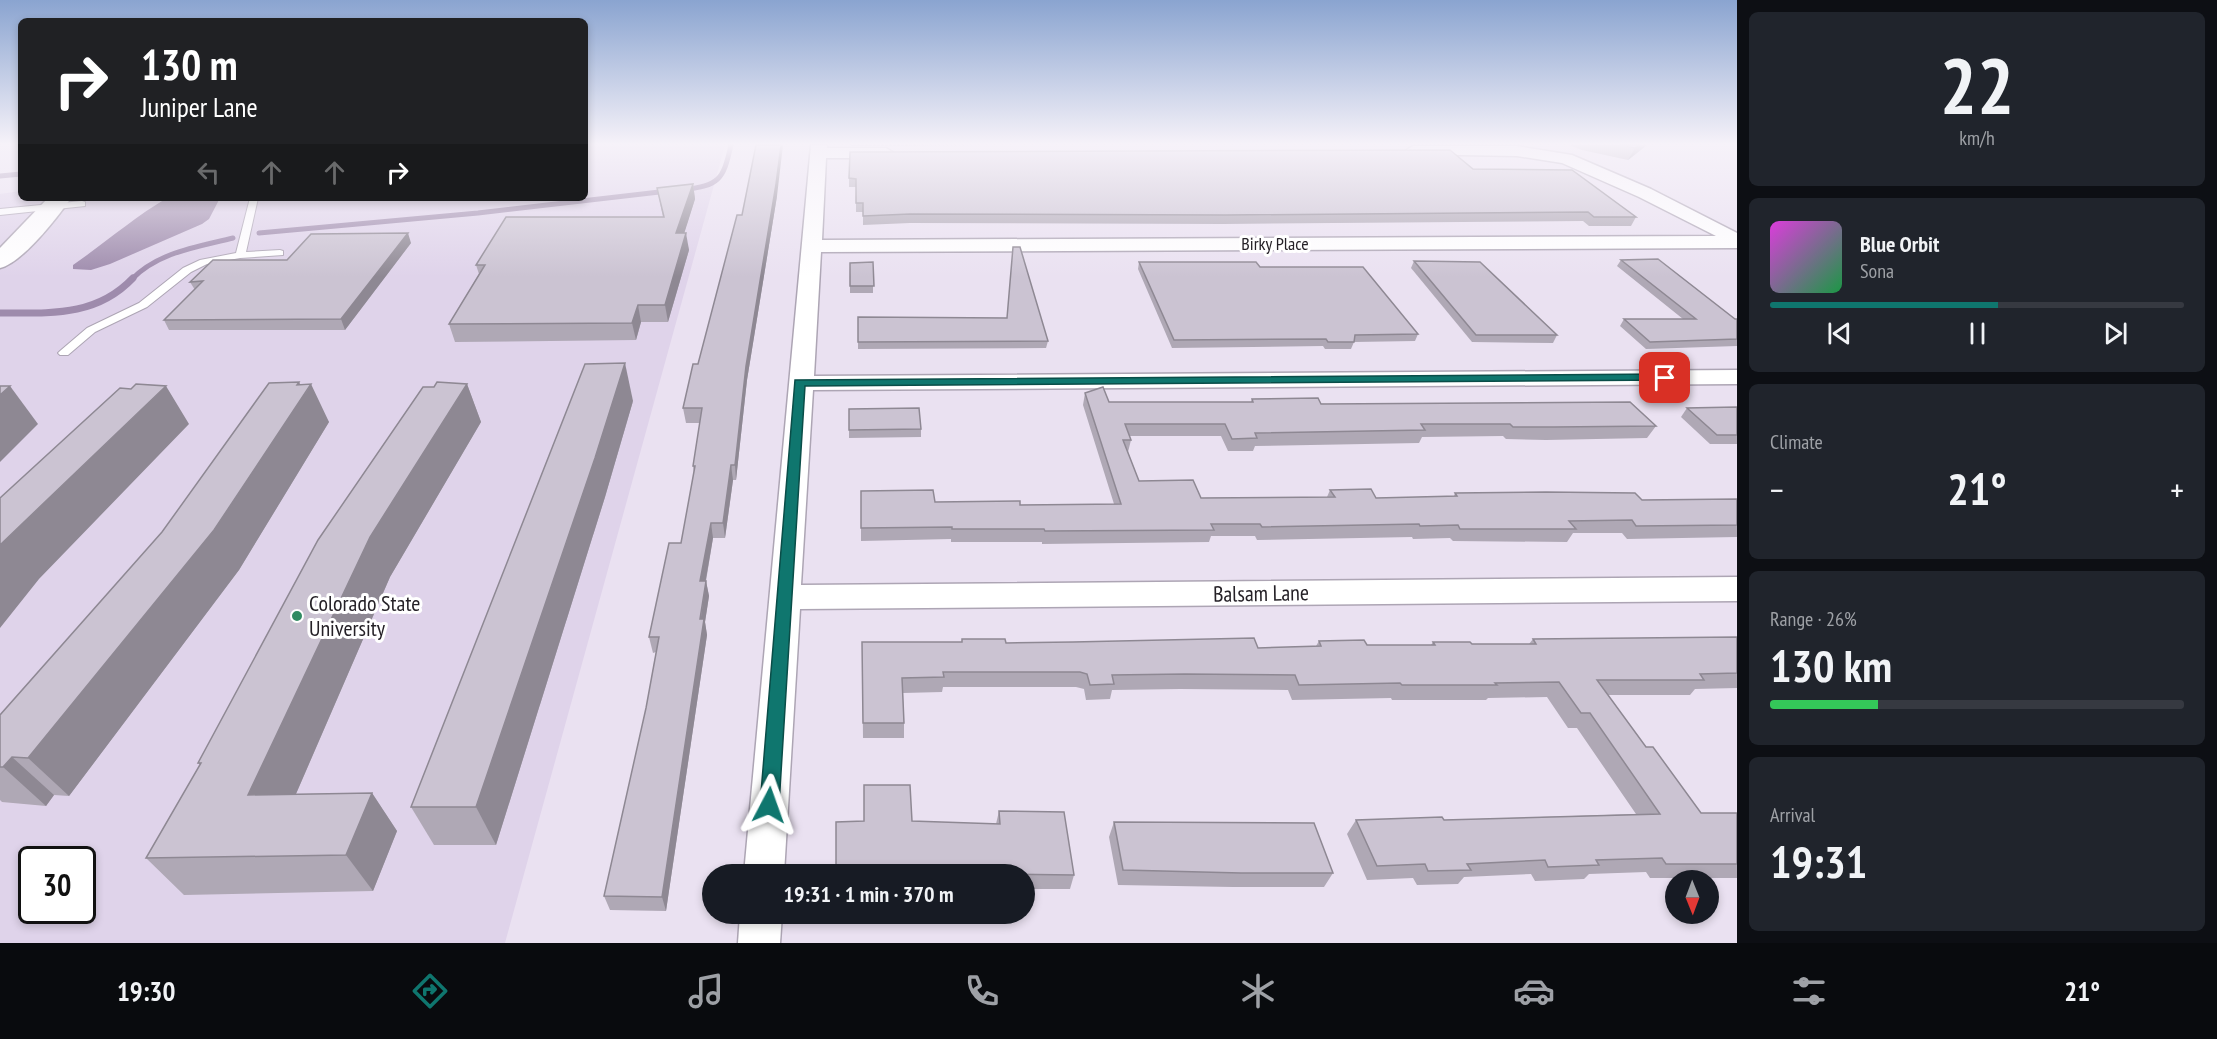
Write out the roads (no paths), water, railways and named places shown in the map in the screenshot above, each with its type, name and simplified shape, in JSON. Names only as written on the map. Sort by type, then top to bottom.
[{"type":"street","points":[[765,864],[816,189]]},
{"type":"street","points":[[1636,189],[1713,226],[1737,241]]},
{"type":"street","points":[[0,261],[65,203]]},
{"type":"street","name":"Birky Place","points":[[812,246],[1737,241]]},
{"type":"street","points":[[800,383],[1737,377]]},
{"type":"street","name":"Balsam Lane","points":[[786,597],[1737,589]]},
{"type":"street","points":[[759,943],[760,924]]},
{"type":"lane","points":[[240,255],[253,201]]},
{"type":"lane","points":[[0,212],[65,203]]},
{"type":"lane","points":[[64,353],[91,330],[143,305],[187,270],[204,262],[240,255],[280,253]]},
{"type":"waterway","points":[[683,190],[688,189]]},
{"type":"waterway","points":[[588,200],[668,191]]},
{"type":"waterway","points":[[259,233],[582,201]]},
{"type":"waterway","points":[[131,280],[153,263],[166,257],[233,238]]},
{"type":"waterway","points":[[0,313],[54,312],[88,306],[119,291],[133,278]]},
{"type":"place","name":"Colorado State University","points":[[297,616]]}]
